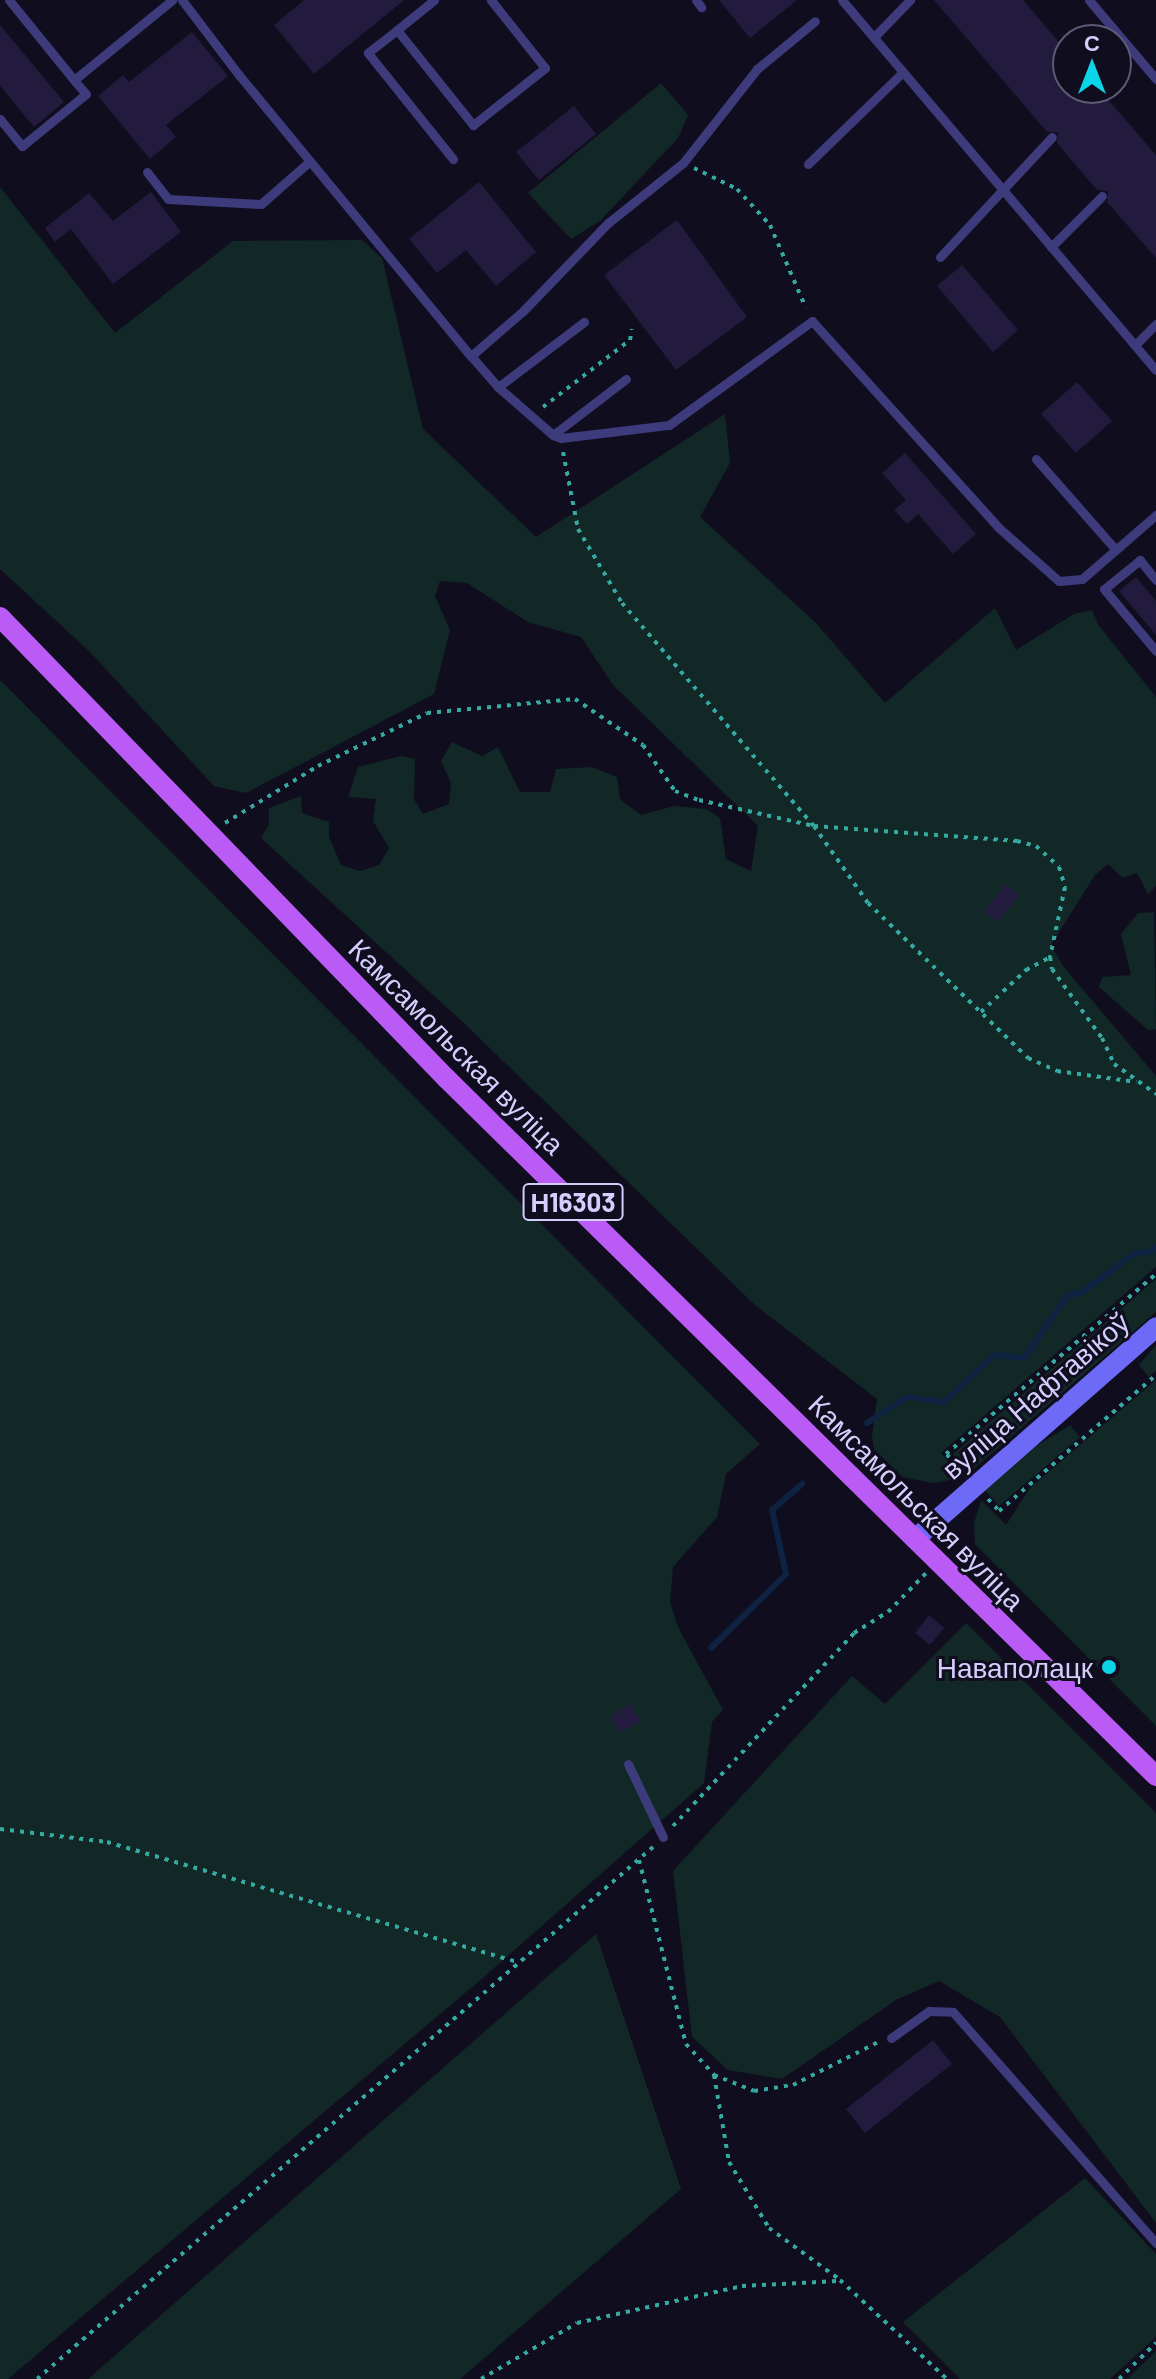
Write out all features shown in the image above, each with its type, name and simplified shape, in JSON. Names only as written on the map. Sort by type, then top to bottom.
[{"type":"main road","name":"Камсамольская вуліца","points":[[0,617],[446,1078],[1156,1776]]},
{"type":"street","name":"вуліца Нафтавікоў","points":[[915,1539],[1156,1327]]},
{"type":"lane","points":[[0,119],[22,146],[86,94],[9,0]]},
{"type":"lane","points":[[74,80],[172,0]]},
{"type":"lane","points":[[182,0],[471,356],[498,387],[557,436],[669,425],[812,321],[999,528],[1059,581],[1082,579],[1156,515]]},
{"type":"lane","points":[[434,0],[368,53],[453,159]]},
{"type":"lane","points":[[397,30],[473,125],[545,68],[491,0]]},
{"type":"lane","points":[[842,0],[1156,370]]},
{"type":"lane","points":[[874,37],[910,0]]},
{"type":"lane","points":[[1089,0],[1156,79]]},
{"type":"lane","points":[[471,356],[523,311],[608,223],[683,163],[757,69],[815,21]]},
{"type":"lane","points":[[808,164],[903,72]]},
{"type":"lane","points":[[940,257],[1052,137]]},
{"type":"lane","points":[[147,172],[168,199],[261,204],[310,161]]},
{"type":"lane","points":[[1051,247],[1102,196]]},
{"type":"lane","points":[[498,387],[584,322]]},
{"type":"lane","points":[[1135,345],[1156,324]]},
{"type":"lane","points":[[557,436],[626,379]]},
{"type":"lane","points":[[1036,459],[1116,550]]},
{"type":"lane","points":[[1156,580],[1140,560],[1104,589],[1156,651]]},
{"type":"lane","points":[[628,1764],[663,1837]]},
{"type":"lane","points":[[891,2038],[929,2011],[953,2012],[1156,2243]]},
{"type":"path","points":[[683,163],[737,189],[770,225],[812,321]]},
{"type":"path","points":[[532,416],[630,340],[632,329]]},
{"type":"path","points":[[557,436],[578,529],[622,603],[814,826],[868,903],[1028,1058],[1057,1071],[1136,1082]]},
{"type":"path","points":[[210,833],[318,766],[427,713],[575,699],[643,745],[675,791],[699,800],[814,826],[1036,846],[1059,867],[1065,887],[1050,957],[1052,969],[1102,1038],[1114,1064],[1156,1094]]},
{"type":"path","points":[[981,1012],[1026,970],[1050,957]]},
{"type":"path","points":[[946,1454],[1156,1274]]},
{"type":"path","points":[[999,1511],[1156,1375]]},
{"type":"path","points":[[37,2379],[517,1962],[639,1860],[854,1633],[888,1612],[937,1562]]},
{"type":"path","points":[[0,1829],[107,1842],[517,1962]]},
{"type":"path","points":[[639,1860],[686,2044],[714,2075],[754,2091],[793,2085],[859,2049],[891,2038]]},
{"type":"path","points":[[714,2075],[729,2162],[769,2228],[840,2280],[947,2379]]},
{"type":"path","points":[[481,2379],[577,2323],[742,2286],[840,2280]]},
{"type":"path","points":[[1119,2379],[1156,2343]]},
{"type":"green space","points":[[661,83],[688,115],[678,138],[600,221],[571,239],[528,193]]},
{"type":"green space","points":[[0,187],[115,333],[233,241],[362,240],[382,258],[423,429],[536,537],[725,414],[730,463],[700,517],[816,623],[885,703],[995,608],[1016,650],[1074,614],[1092,610],[1099,626],[1156,697],[1156,886],[1148,894],[1137,873],[1123,878],[1108,864],[1095,875],[1051,945],[1063,966],[1156,1076],[1156,1267],[941,1453],[962,1478],[932,1483],[903,1477],[874,1449],[872,1437],[877,1399],[756,1306],[467,1026],[261,838],[269,824],[269,808],[301,796],[302,813],[329,822],[329,837],[341,865],[360,871],[379,865],[389,848],[373,821],[376,799],[348,797],[358,767],[401,756],[415,759],[414,799],[423,814],[449,804],[451,783],[441,761],[452,742],[482,756],[498,747],[520,792],[550,792],[556,769],[592,767],[617,777],[620,799],[641,815],[674,806],[706,809],[720,818],[726,859],[751,871],[758,826],[613,685],[581,637],[528,622],[467,583],[440,581],[435,596],[450,630],[434,694],[246,793],[214,786],[90,652],[0,569]]},
{"type":"green space","points":[[0,680],[760,1444],[726,1474],[717,1517],[673,1567],[670,1602],[678,1627],[723,1710],[712,1722],[704,1783],[484,1977],[8,2379],[0,2379]]},
{"type":"green space","points":[[1154,912],[1156,1029],[1148,1030],[1099,987],[1102,977],[1131,975],[1121,934],[1138,913]]},
{"type":"green space","points":[[1156,1279],[1156,1312],[969,1473],[953,1454]]},
{"type":"green space","points":[[1156,1345],[1156,1371],[1149,1377],[1139,1365]]},
{"type":"green space","points":[[1156,1380],[1156,1726],[975,1544],[974,1523],[981,1500],[1006,1525],[1030,1488]]},
{"type":"green space","points":[[1070,1425],[1080,1437],[999,1506],[983,1488],[1022,1455]]},
{"type":"green space","points":[[966,1623],[1156,1813],[1156,2223],[1000,2017],[939,1981],[896,2000],[782,2079],[728,2070],[692,2037],[673,1871],[852,1676],[885,1704]]},
{"type":"green space","points":[[596,1934],[681,2189],[460,2379],[88,2379]]},
{"type":"green space","points":[[1085,2178],[1156,2254],[1156,2337],[1110,2379],[960,2379],[903,2322]]},
{"type":"green space","points":[[1156,2351],[1156,2379],[1127,2379]]},
{"type":"building","points":[[304,0],[404,0],[314,74],[274,25]]},
{"type":"building","points":[[719,0],[797,0],[750,38]]},
{"type":"building","points":[[934,0],[1023,0],[1052,34],[1052,104],[1112,104],[1156,155],[1156,258],[1107,202],[1108,191],[1097,190],[1057,143],[1058,132],[1047,132]]},
{"type":"building","points":[[0,25],[64,102],[34,127],[0,86]]},
{"type":"building","points":[[192,32],[228,76],[166,125],[176,137],[150,159],[98,96],[123,75],[129,82]]},
{"type":"building","points":[[574,106],[596,134],[539,180],[516,152]]},
{"type":"building","points":[[479,182],[536,252],[496,286],[466,250],[437,273],[409,239]]},
{"type":"building","points":[[151,192],[181,232],[113,284],[71,229],[55,242],[45,228],[89,193],[113,221]]},
{"type":"building","points":[[677,220],[747,317],[676,370],[604,275]]},
{"type":"building","points":[[962,265],[1018,330],[993,352],[937,286]]},
{"type":"building","points":[[1077,382],[1112,421],[1076,453],[1041,414]]},
{"type":"building","points":[[905,453],[976,534],[953,554],[918,514],[907,524],[894,510],[906,500],[882,473]]},
{"type":"building","points":[[1136,577],[1156,601],[1156,635],[1119,591]]},
{"type":"building","points":[[1006,884],[1020,895],[997,922],[984,911]]},
{"type":"building","points":[[929,1615],[944,1628],[930,1645],[915,1633]]},
{"type":"building","points":[[630,1704],[640,1721],[620,1733],[610,1717]]},
{"type":"building","points":[[933,2040],[952,2064],[865,2133],[846,2109]]},
{"type":"waterway","points":[[867,1423],[907,1397],[944,1402],[994,1355],[1024,1358],[1068,1295],[1081,1293],[1135,1253],[1151,1252],[1156,1247]]},
{"type":"waterway","points":[[711,1648],[786,1574],[772,1510],[802,1484]]},
{"type":"place","name":"Наваполацк","points":[[1109,1667]]}]
